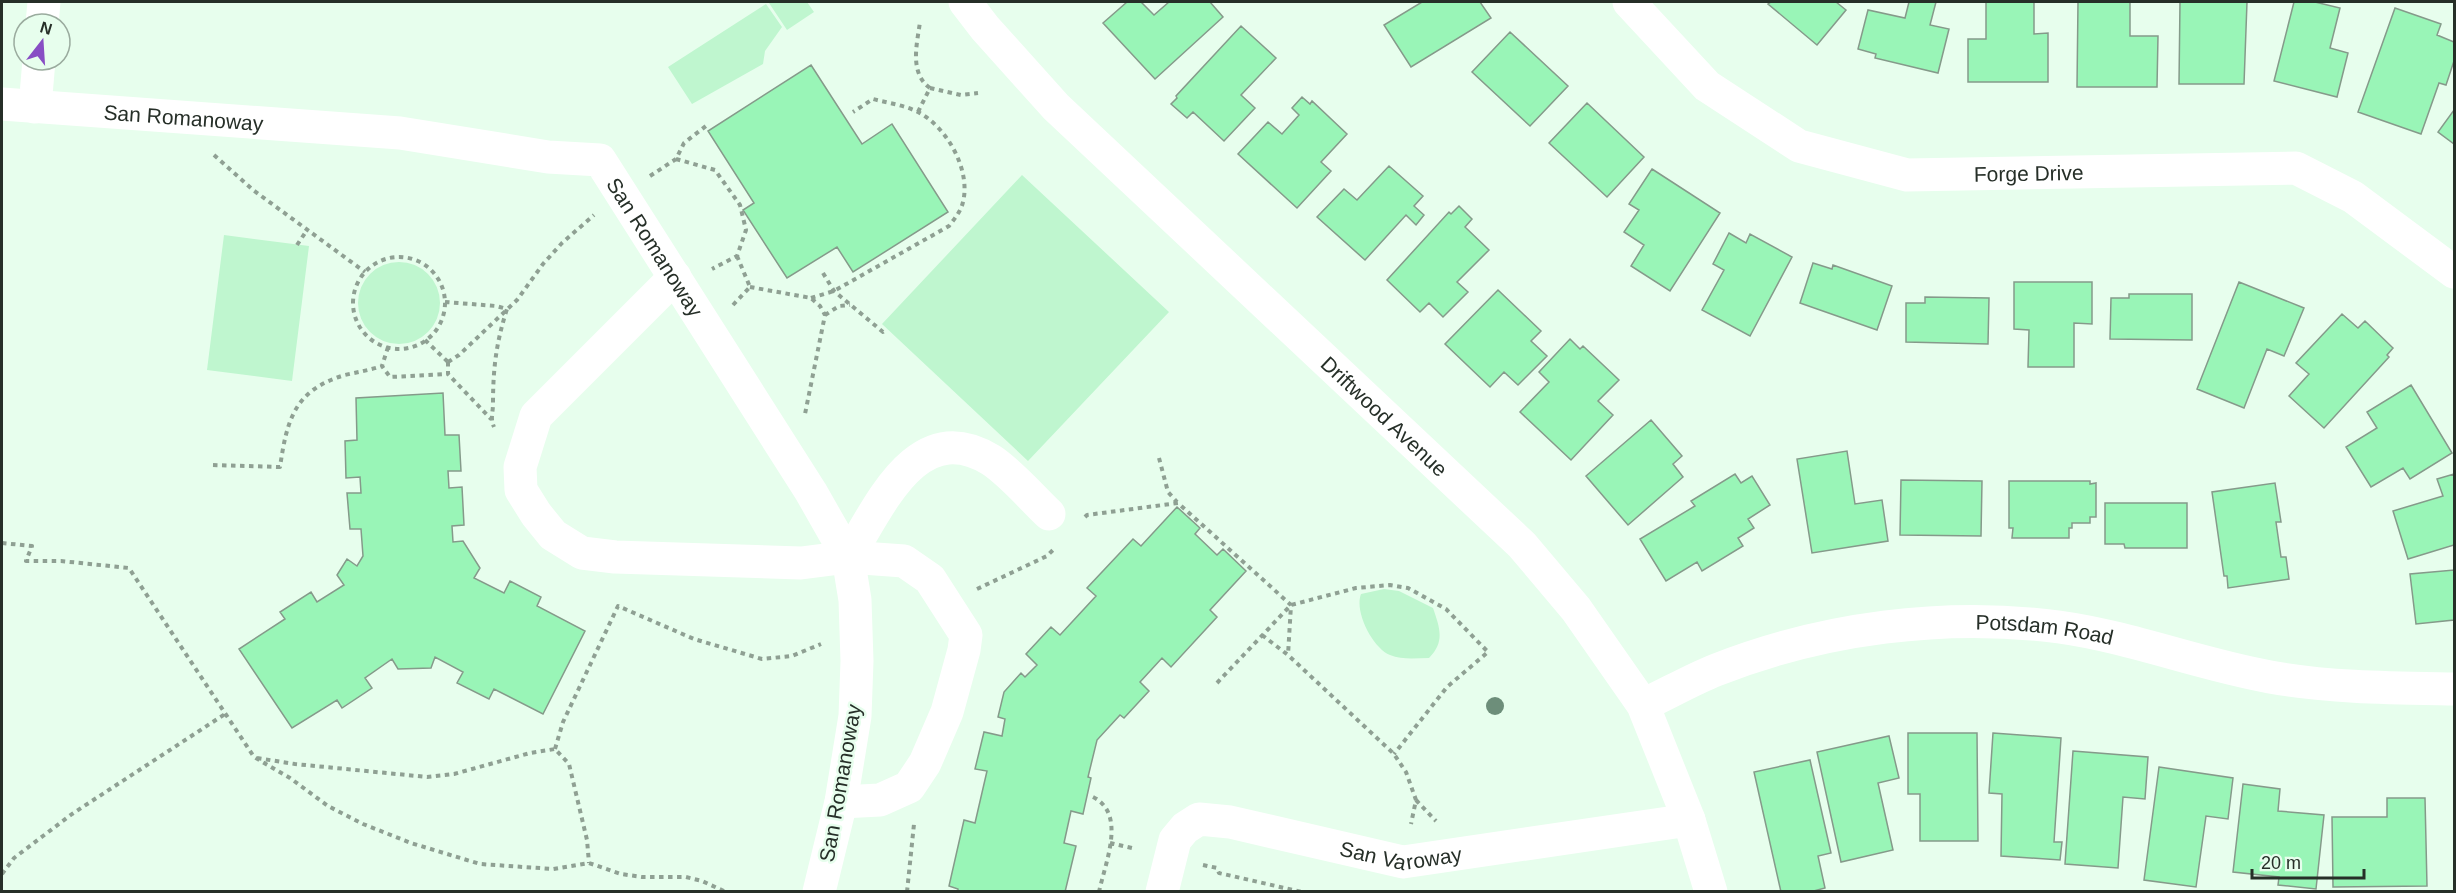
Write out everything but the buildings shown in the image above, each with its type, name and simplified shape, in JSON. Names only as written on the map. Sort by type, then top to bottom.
[{"type":"street","name":"Driftwood Avenue","points":[[965,2],[985,28],[1056,107],[1521,545],[1576,609],[1643,705],[1689,820],[1711,891]]},
{"type":"street","name":"Forge Drive","points":[[1629,2],[1707,86],[1799,146],[1907,175],[2296,168],[2353,197],[2454,272]]},
{"type":"street","points":[[35,107],[38,72]]},
{"type":"street","name":"San Romanoway","points":[[2,104],[400,133],[548,157],[600,160],[811,492],[848,557],[855,600],[855,716],[841,802],[819,891]]},
{"type":"street","points":[[675,277],[536,416],[520,467],[521,490],[554,536],[582,553],[615,557],[801,563],[848,557],[904,561],[930,579],[966,635],[947,712],[918,776],[909,787],[880,800],[841,802]]},
{"type":"street","points":[[848,557],[902,471],[922,455],[944,448],[967,448],[992,461],[1064,518]]},
{"type":"street","name":"Potsdam Road","points":[[1643,705],[1716,671],[1761,655],[1839,635],[1888,627],[1983,622],[2022,622],[2115,636],[2270,677],[2364,688],[2454,688]]},
{"type":"street","name":"San Varoway","points":[[1162,891],[1175,840],[1185,828],[1199,819],[1230,822],[1403,862],[1689,820]]},
{"type":"path","points":[[920,22],[915,59],[922,82],[930,88],[961,95],[978,93]]},
{"type":"path","points":[[918,112],[930,88]]},
{"type":"path","points":[[750,287],[811,298],[834,291],[950,226],[960,210],[964,200],[961,166],[939,128],[918,112],[873,99],[853,112]]},
{"type":"path","points":[[643,181],[676,159],[684,143],[706,126]]},
{"type":"path","points":[[210,152],[253,190],[364,272]]},
{"type":"path","points":[[676,159],[715,170],[740,205],[746,230],[737,256],[750,287]]},
{"type":"path","points":[[448,362],[459,355],[518,300],[543,264],[562,243],[601,210]]},
{"type":"path","points":[[297,245],[308,230]]},
{"type":"path","points":[[710,270],[737,256]]},
{"type":"path","points":[[393,257],[415,260],[425,265],[440,281],[445,302],[440,323],[425,340],[414,346],[388,347],[373,341],[362,330],[355,316],[353,301],[356,285],[364,272],[382,260],[393,257]]},
{"type":"path","points":[[823,273],[834,291],[883,332],[887,329]]},
{"type":"path","points":[[708,331],[750,287]]},
{"type":"path","points":[[805,415],[825,315],[820,306],[811,298]]},
{"type":"path","points":[[445,302],[507,309]]},
{"type":"path","points":[[825,315],[839,306],[850,305]]},
{"type":"path","points":[[491,419],[494,356],[507,309]]},
{"type":"path","points":[[425,340],[448,362],[448,374],[491,419],[495,428]]},
{"type":"path","points":[[382,366],[388,347]]},
{"type":"path","points":[[382,366],[390,377],[448,374]]},
{"type":"path","points":[[213,465],[280,467],[288,423],[299,402],[309,392],[326,383],[382,366]]},
{"type":"path","points":[[1159,458],[1168,492],[1291,605]]},
{"type":"path","points":[[1064,518],[1178,503]]},
{"type":"path","points":[[2,543],[32,546],[26,561],[61,561],[129,568],[254,757],[290,778],[328,806],[363,824],[448,856],[480,864],[553,869],[590,863],[621,874],[642,877],[686,877],[726,891]]},
{"type":"path","points":[[968,594],[1047,556],[1055,548]]},
{"type":"path","points":[[1217,683],[1291,605],[1356,588],[1390,585],[1408,588],[1446,609],[1488,652],[1447,687],[1394,754]]},
{"type":"path","points":[[1288,655],[1291,605]]},
{"type":"path","points":[[555,749],[563,722],[618,606],[694,639],[762,659],[792,656],[827,642]]},
{"type":"path","points":[[1262,635],[1288,655],[1394,754],[1406,772],[1416,800],[1403,862]]},
{"type":"path","points":[[2,874],[14,858],[72,814],[225,714]]},
{"type":"path","points":[[254,757],[295,764],[427,777],[454,774],[530,753],[555,749]]},
{"type":"path","points":[[555,749],[569,764],[590,863]]},
{"type":"path","points":[[1093,797],[1099,800],[1112,822],[1110,843],[1098,891]]},
{"type":"path","points":[[907,891],[915,814]]},
{"type":"path","points":[[1110,843],[1139,850]]},
{"type":"path","points":[[1198,864],[1217,868],[1219,873],[1302,891]]},
{"type":"green space","points":[[807,2],[814,12],[787,30],[769,3]]},
{"type":"green space","points":[[766,4],[782,27],[765,51],[763,64],[692,104],[668,67]]},
{"type":"green space","points":[[1022,175],[1169,312],[1028,461],[882,324]]},
{"type":"green space","points":[[224,235],[309,246],[292,381],[207,370]]},
{"type":"green space","points":[[399,262],[415,265],[428,274],[437,287],[440,303],[437,319],[428,332],[415,341],[399,344],[383,341],[370,332],[361,319],[358,303],[361,287],[370,274],[383,265]]},
{"type":"green space","points":[[1384,589],[1399,591],[1433,608],[1440,634],[1437,646],[1429,658],[1404,658],[1390,655],[1377,645],[1366,629],[1360,610],[1361,594]]}]
